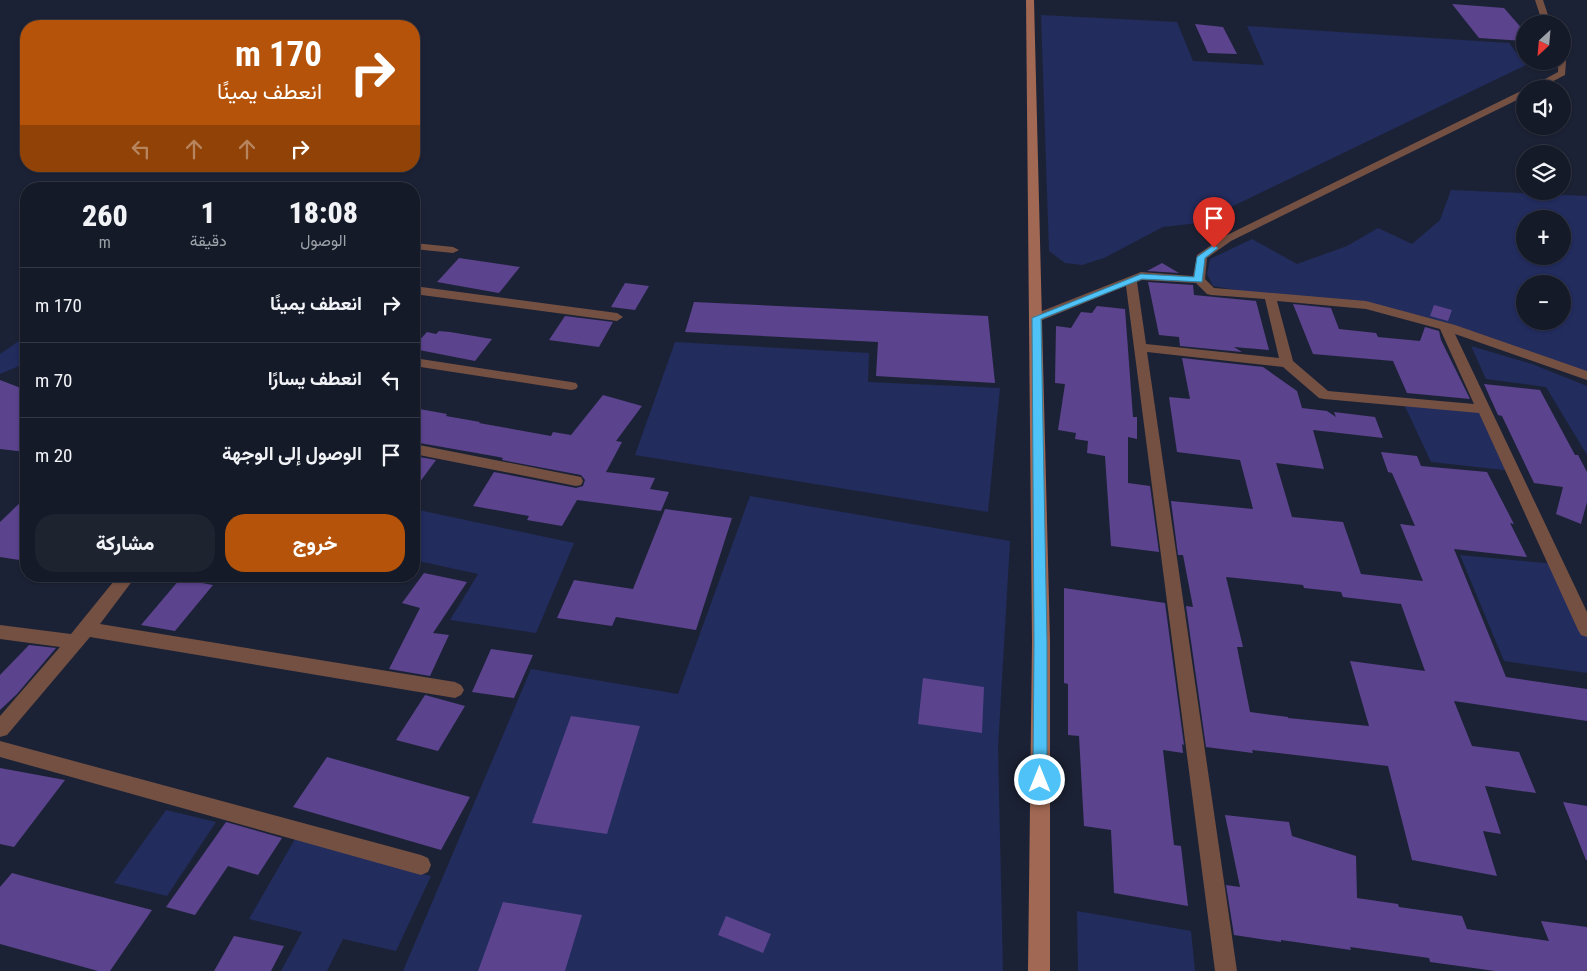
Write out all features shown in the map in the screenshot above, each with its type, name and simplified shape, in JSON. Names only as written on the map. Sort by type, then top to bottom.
[{"type":"street","points":[[1030,0],[1041,642],[1039,971]]},
{"type":"street","points":[[1539,0],[1544,15]]},
{"type":"street","points":[[1548,80],[1562,73],[1562,70]]},
{"type":"street","points":[[1199,280],[1201,257],[1227,239],[1516,96]]},
{"type":"street","points":[[420,247],[453,250]]},
{"type":"street","points":[[1036,318],[1141,276],[1199,280],[1211,291],[1366,305],[1504,346],[1587,376]]},
{"type":"street","points":[[1131,280],[1226,971]]},
{"type":"street","points":[[420,291],[617,317]]},
{"type":"street","points":[[1270,296],[1287,363]]},
{"type":"street","points":[[1446,328],[1587,630]]},
{"type":"street","points":[[1140,347],[1287,363],[1324,395],[1484,409]]},
{"type":"street","points":[[420,363],[571,386]]},
{"type":"street","points":[[420,450],[576,481]]},
{"type":"street","points":[[0,729],[86,629],[123,582]]},
{"type":"street","points":[[86,629],[456,690]]},
{"type":"street","points":[[0,632],[74,642]]},
{"type":"street","points":[[0,749],[420,865]]},
{"type":"shaded area","points":[[1041,15],[1177,22],[1193,61],[1264,65],[1247,26],[1509,43],[1516,52],[1516,70],[1198,223],[1163,227],[1104,258],[1082,265],[1065,263],[1049,251]]},
{"type":"shaded area","points":[[1451,190],[1516,193],[1516,200],[1571,200],[1571,195],[1587,196],[1587,376],[1387,310],[1270,296],[1213,286],[1207,274],[1210,259],[1252,239],[1297,264],[1347,246],[1378,228],[1412,244],[1440,220]]},
{"type":"shaded area","points":[[20,340],[20,366],[0,374],[0,354]]},
{"type":"shaded area","points":[[675,342],[869,353],[868,382],[1000,388],[988,512],[635,455]]},
{"type":"shaded area","points":[[1471,346],[1532,364],[1587,386],[1587,455],[1546,387],[1486,379]]},
{"type":"shaded area","points":[[1403,402],[1484,409],[1513,471],[1431,462]]},
{"type":"shaded area","points":[[750,496],[1010,541],[998,748],[1003,971],[403,971],[531,669],[678,694]]},
{"type":"shaded area","points":[[420,510],[574,543],[536,633],[450,620],[478,574],[420,561]]},
{"type":"shaded area","points":[[1460,555],[1556,564],[1587,630],[1587,673],[1504,661]]},
{"type":"shaded area","points":[[166,810],[216,822],[167,896],[114,883]]},
{"type":"shaded area","points":[[295,839],[431,876],[396,951],[343,939],[327,971],[281,971],[302,932],[249,919]]},
{"type":"shaded area","points":[[1077,911],[1191,931],[1195,971],[1078,971]]},
{"type":"building","points":[[1452,4],[1504,8],[1516,22],[1516,40],[1479,38]]},
{"type":"building","points":[[1195,24],[1223,27],[1237,54],[1208,53]]},
{"type":"building","points":[[459,258],[520,267],[499,293],[437,282]]},
{"type":"building","points":[[1162,263],[1179,273],[1147,271]]},
{"type":"building","points":[[1148,282],[1193,285],[1194,295],[1256,301],[1269,350],[1234,347],[1242,352],[1180,346],[1179,337],[1159,335]]},
{"type":"building","points":[[625,283],[649,286],[635,310],[611,307]]},
{"type":"building","points":[[694,302],[988,316],[995,383],[876,376],[878,342],[685,332]]},
{"type":"building","points":[[1293,304],[1331,308],[1339,329],[1376,333],[1378,337],[1420,341],[1425,327],[1439,331],[1441,340],[1470,399],[1407,393],[1393,361],[1313,354]]},
{"type":"building","points":[[1434,305],[1452,310],[1448,321],[1430,316]]},
{"type":"building","points":[[1097,306],[1125,309],[1133,417],[1137,417],[1137,439],[1128,437],[1128,483],[1150,486],[1159,552],[1111,546],[1105,456],[1087,453],[1088,441],[1075,439],[1076,433],[1058,430],[1065,384],[1055,383],[1056,326],[1071,328],[1081,312],[1092,313]]},
{"type":"building","points":[[565,316],[613,322],[599,347],[549,340]]},
{"type":"building","points":[[439,331],[492,339],[475,361],[420,350],[420,340],[427,332],[436,334]]},
{"type":"building","points":[[1182,358],[1263,367],[1297,391],[1302,408],[1327,411],[1336,417],[1334,412],[1375,417],[1383,438],[1313,430],[1324,469],[1276,463],[1292,517],[1343,522],[1361,574],[1423,581],[1400,524],[1415,526],[1392,473],[1388,472],[1381,452],[1417,456],[1421,466],[1487,472],[1514,524],[1510,523],[1527,557],[1454,549],[1506,677],[1587,689],[1587,721],[1454,701],[1472,746],[1519,752],[1536,793],[1485,786],[1501,834],[1483,831],[1497,876],[1412,860],[1388,766],[1252,750],[1253,753],[1206,747],[1186,606],[1193,607],[1183,555],[1178,555],[1171,501],[1253,509],[1240,460],[1177,452],[1169,397],[1190,399]],"holes":[[[1226,577],[1303,585],[1304,588],[1341,592],[1343,597],[1401,604],[1425,671],[1350,661],[1369,726],[1288,718],[1250,712],[1237,647],[1243,647]]]},
{"type":"building","points":[[0,380],[20,388],[20,451],[0,449]]},
{"type":"building","points":[[1484,384],[1540,390],[1575,455],[1578,455],[1587,472],[1587,502],[1581,524],[1556,514],[1563,487],[1534,483],[1502,416],[1498,415]]},
{"type":"building","points":[[603,395],[642,406],[616,441],[622,442],[606,472],[655,478],[650,489],[669,492],[661,511],[577,500],[562,526],[527,520],[529,516],[473,506],[494,472],[576,488],[583,486],[585,480],[581,475],[502,460],[503,458],[499,457],[420,443],[420,409],[479,423],[551,436],[553,432],[571,435]]},
{"type":"building","points":[[420,457],[436,460],[420,482]]},
{"type":"building","points":[[20,503],[20,560],[0,557],[0,522]]},
{"type":"building","points":[[665,509],[732,518],[696,630],[616,617],[612,626],[557,618],[574,580],[633,589]]},
{"type":"building","points":[[424,573],[467,582],[433,633],[449,635],[430,676],[389,669],[420,608],[402,603],[417,582],[420,582]]},
{"type":"building","points":[[177,582],[196,582],[213,585],[175,631],[141,625]]},
{"type":"building","points":[[1064,588],[1165,603],[1184,745],[1182,744],[1183,753],[1163,750],[1174,845],[1181,846],[1188,906],[1114,893],[1111,830],[1084,826],[1079,736],[1068,735],[1068,684],[1064,683]]},
{"type":"building","points":[[29,645],[56,648],[17,694],[0,710],[0,675]]},
{"type":"building","points":[[491,649],[533,655],[514,698],[472,692]]},
{"type":"building","points":[[923,678],[984,687],[982,733],[918,724]]},
{"type":"building","points":[[425,695],[465,706],[438,751],[396,740]]},
{"type":"building","points":[[571,716],[640,726],[607,834],[532,823]]},
{"type":"building","points":[[327,757],[470,797],[441,850],[293,807]]},
{"type":"building","points":[[0,768],[65,780],[14,847],[0,844]]},
{"type":"building","points":[[1563,802],[1587,806],[1587,860],[1586,860]]},
{"type":"building","points":[[1225,815],[1289,822],[1292,836],[1356,856],[1357,898],[1398,904],[1399,907],[1462,916],[1467,929],[1549,941],[1541,921],[1587,927],[1587,971],[1495,971],[1430,962],[1429,958],[1350,947],[1351,950],[1234,935],[1226,885],[1240,887]]},
{"type":"building","points":[[226,822],[282,838],[258,875],[228,866],[195,915],[166,907]]},
{"type":"building","points":[[12,873],[152,910],[110,971],[98,971],[0,944],[0,887]]},
{"type":"building","points":[[503,902],[582,915],[565,971],[478,971]]},
{"type":"building","points":[[726,916],[771,934],[763,953],[718,935]]},
{"type":"building","points":[[234,936],[284,946],[271,971],[214,971]]},
{"type":"route","points":[[1040,780],[1041,642],[1036,318],[1141,276],[1199,280],[1201,257],[1214,248]]}]
